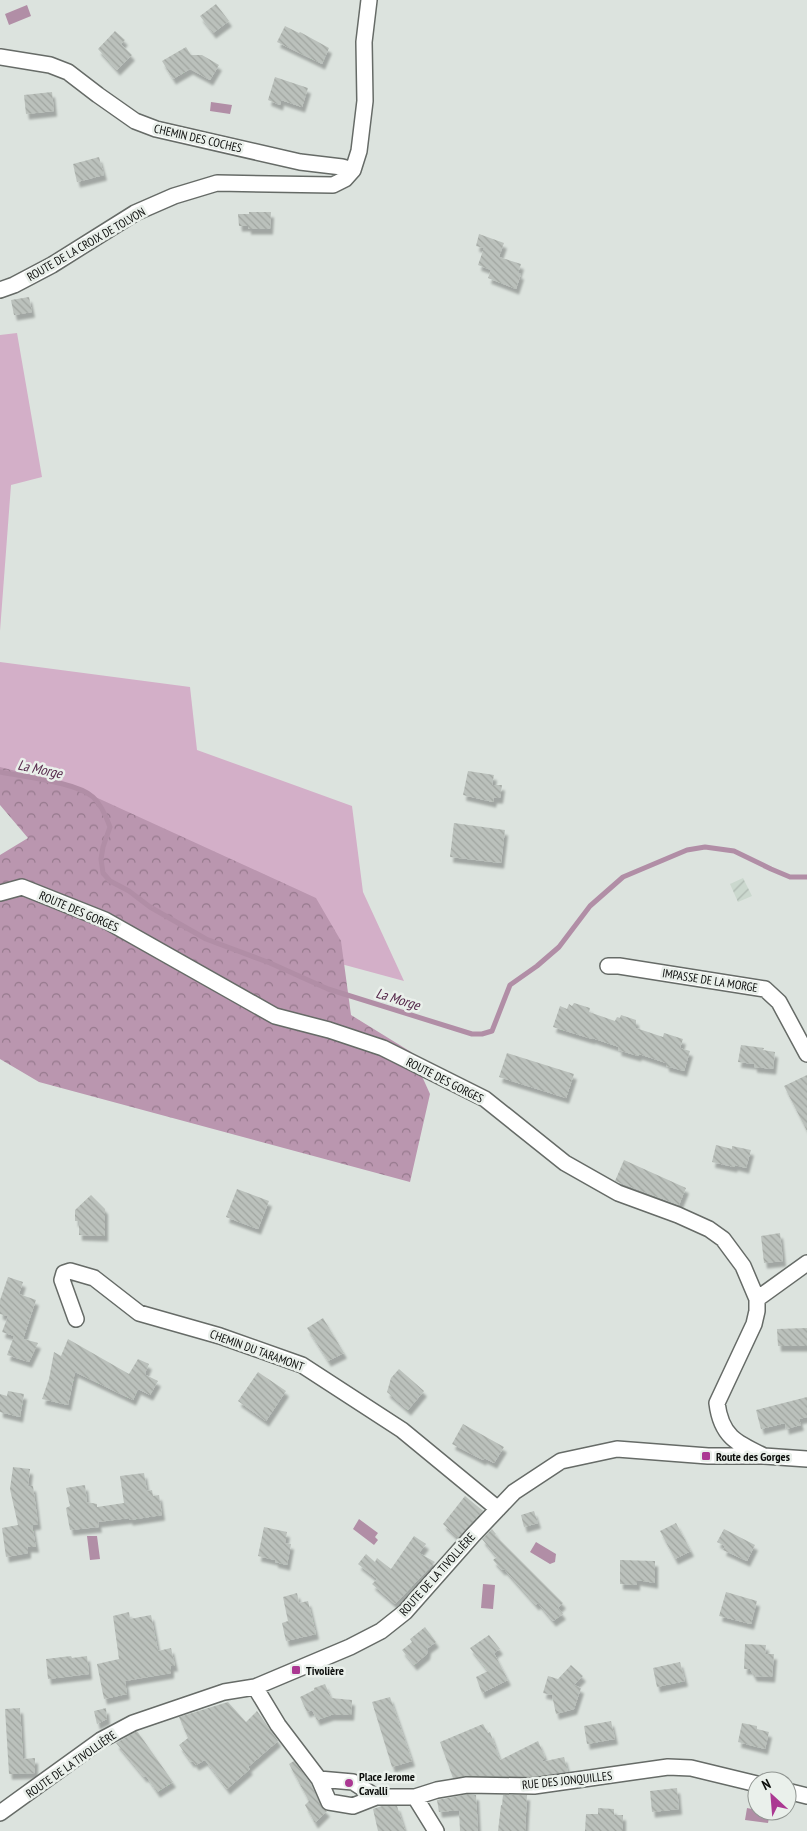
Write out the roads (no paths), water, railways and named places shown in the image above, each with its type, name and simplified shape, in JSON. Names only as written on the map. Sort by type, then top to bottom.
[{"type":"street","points":[[353,170],[359,151],[365,101],[364,42],[369,0]]},
{"type":"street","name":"CHEMIN DES COCHES","points":[[0,57],[50,65],[68,72],[135,121],[156,129],[300,162],[353,170]]},
{"type":"street","name":"ROUTE DE LA CROIX DE TOLVON","points":[[0,290],[14,285],[52,265],[135,213],[174,196],[217,183],[333,185],[345,179],[353,170]]},
{"type":"street","name":"ROUTE DES GORGES","points":[[0,893],[22,887],[105,920],[275,1016],[329,1030],[383,1048],[485,1099],[565,1163],[618,1193],[678,1215],[709,1229],[723,1239],[743,1266],[757,1298],[757,1311],[754,1324],[717,1402],[719,1416],[731,1436],[739,1444],[764,1456]]},
{"type":"street","name":"IMPASSE DE LA MORGE","points":[[608,966],[636,968],[765,989],[779,1002],[807,1054]]},
{"type":"street","points":[[757,1298],[807,1263]]},
{"type":"street","name":"CHEMIN DU TARAMONT","points":[[76,1319],[62,1280],[64,1273],[70,1270],[94,1278],[139,1313],[220,1336],[302,1365],[402,1430],[498,1509]]},
{"type":"street","name":"ROUTE DE LA TIVOLLIÈRE","points":[[0,1813],[101,1740],[133,1723],[224,1692],[255,1686],[350,1647],[381,1632],[405,1612],[514,1492],[560,1461],[617,1449],[708,1456],[764,1456],[807,1459]]},
{"type":"street","name":"RUE DES JONQUILLES","points":[[255,1686],[278,1725],[320,1779],[329,1802],[353,1806],[376,1797],[415,1797],[437,1790],[467,1786],[534,1786],[668,1768],[691,1768],[747,1782]]},
{"type":"street","points":[[320,1779],[353,1782],[376,1797]]},
{"type":"street","points":[[415,1797],[436,1831]]},
{"type":"waterway","name":"La Morge","points":[[0,772],[75,787],[93,797],[101,807],[110,827],[101,859],[103,873],[110,881],[129,891],[150,907],[206,939],[270,963],[328,989],[472,1034],[492,1031],[510,985],[537,966],[559,947],[590,906],[623,877],[687,850],[705,847],[734,851],[790,877],[807,877]]},
{"type":"place","name":"Route des Gorges","points":[[706,1456]]},
{"type":"place","name":"Tivolière","points":[[296,1670]]},
{"type":"place","name":"Place Jerome Cavalli","points":[[349,1783]]}]
